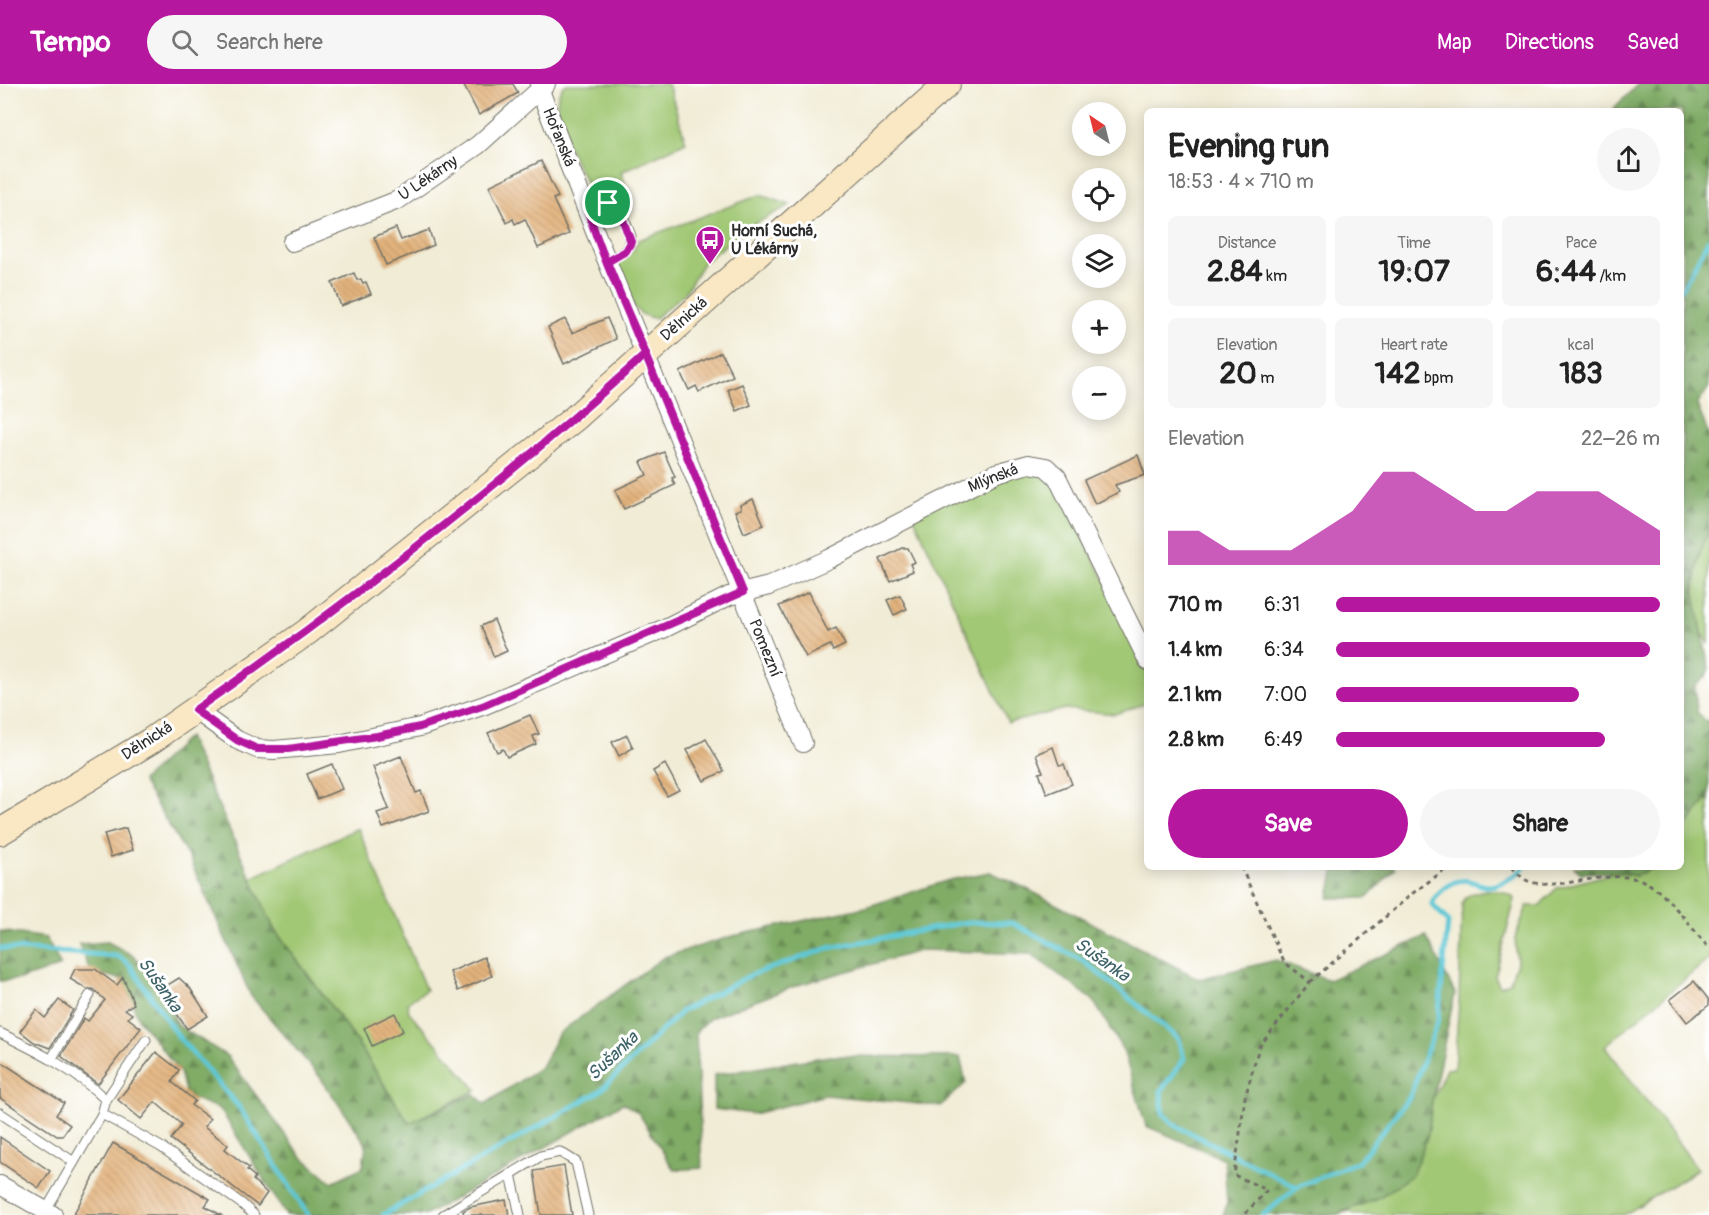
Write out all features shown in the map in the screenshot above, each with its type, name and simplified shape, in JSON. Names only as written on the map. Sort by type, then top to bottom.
[{"type":"main road","name":"Dělnická","points":[[0,832],[152,740],[307,632],[575,418],[947,84]]},
{"type":"street","name":"Hořanská","points":[[542,86],[607,262],[646,354]]},
{"type":"street","name":"U Lékárny","points":[[292,242],[398,200],[478,145],[542,86]]},
{"type":"street","name":"Pomezní","points":[[646,354],[803,743]]},
{"type":"street","name":"Mlýnská","points":[[195,710],[237,740],[257,749],[274,750],[319,746],[420,727],[485,705],[743,592],[769,586],[829,559],[996,473],[1029,464],[1046,467],[1057,477],[1144,653]]},
{"type":"street","points":[[0,1185],[47,1213]]},
{"type":"lane","points":[[588,211],[608,203],[613,204],[618,207],[631,236],[626,251],[607,262]]},
{"type":"lane","points":[[52,1058],[90,994]]},
{"type":"lane","points":[[0,1034],[52,1058],[90,1084],[106,1100]]},
{"type":"lane","points":[[47,1213],[102,1114],[106,1100],[146,1040]]},
{"type":"lane","points":[[0,1113],[74,1162]]},
{"type":"lane","points":[[102,1114],[161,1147],[254,1215]]},
{"type":"lane","points":[[446,1214],[541,1156],[560,1152],[576,1162],[588,1215]]},
{"type":"lane","points":[[511,1174],[520,1215]]},
{"type":"path","points":[[1242,870],[1284,962],[1310,982]]},
{"type":"path","points":[[1244,1215],[1267,1190],[1234,1175],[1239,1131],[1259,1047],[1310,982],[1413,893],[1445,870]]},
{"type":"path","points":[[1515,870],[1525,880],[1539,883],[1608,877],[1634,879],[1649,884],[1709,948]]},
{"type":"green space","points":[[566,84],[668,84],[686,142],[621,172],[628,191],[596,201],[574,159],[560,123],[557,107],[559,94]]},
{"type":"green space","points":[[1638,84],[1709,84],[1709,387],[1697,405],[1709,435],[1709,531],[1699,555],[1694,590],[1709,668],[1706,676],[1695,686],[1697,712],[1709,721],[1709,797],[1684,828],[1684,108],[1614,108]]},
{"type":"green space","points":[[760,195],[790,205],[744,230],[703,263],[685,293],[655,318],[639,312],[629,299],[617,265],[635,248],[638,240]]},
{"type":"green space","points":[[1046,467],[1144,655],[1144,704],[1115,714],[1065,709],[1008,723],[913,515],[996,473]]},
{"type":"green space","points":[[1709,531],[1709,644],[1698,619],[1695,588],[1699,557]]},
{"type":"green space","points":[[188,737],[274,929],[353,1036],[409,1123],[474,1094],[485,1104],[541,1067],[559,1033],[664,957],[733,936],[866,907],[949,880],[990,872],[1199,979],[1276,960],[1329,980],[1426,936],[1455,993],[1432,1100],[1428,1135],[1412,1175],[1378,1198],[1335,1215],[1223,1215],[1227,1204],[1224,1159],[1146,1126],[1123,1050],[1093,1000],[1031,954],[923,950],[798,985],[710,1018],[696,1032],[702,1168],[674,1170],[638,1112],[623,1103],[426,1215],[286,1215],[220,1109],[186,1096],[180,1072],[138,1018],[123,980],[90,971],[79,944],[108,942],[134,956],[156,982],[179,1026],[227,1056],[301,1156],[332,1182],[363,1167],[366,1144],[320,1077],[251,996],[189,858],[142,781]]},
{"type":"green space","points":[[1709,797],[1709,959],[1605,1046],[1698,1169],[1624,1215],[1355,1215],[1350,1211],[1338,1214],[1378,1198],[1412,1175],[1428,1135],[1432,1100],[1446,1069],[1454,1068],[1462,904],[1466,897],[1491,890],[1504,892],[1515,899],[1495,977],[1500,986],[1509,983],[1517,963],[1515,938],[1527,906],[1539,906],[1557,888],[1617,872],[1636,876],[1647,870],[1684,870],[1684,828]]},
{"type":"green space","points":[[358,828],[426,990],[407,1003],[409,1012],[477,1090],[409,1123],[353,1036],[274,929],[251,878]]},
{"type":"green space","points":[[1334,870],[1394,870],[1367,898],[1329,898]]},
{"type":"green space","points":[[1578,870],[1647,870],[1636,876],[1619,872],[1581,873]]},
{"type":"green space","points":[[0,931],[46,938],[61,966],[22,979],[0,981]]},
{"type":"green space","points":[[829,1056],[960,1057],[966,1083],[940,1106],[825,1095],[754,1114],[714,1109],[714,1075]]},
{"type":"building","points":[[463,84],[513,84],[518,93],[479,115]]},
{"type":"building","points":[[541,161],[558,197],[553,199],[569,234],[538,248],[525,219],[515,224],[513,219],[507,223],[489,186]]},
{"type":"building","points":[[396,228],[401,240],[429,230],[434,245],[386,265],[374,237]]},
{"type":"building","points":[[354,273],[357,280],[361,279],[363,283],[366,282],[371,294],[341,306],[332,283]]},
{"type":"building","points":[[607,318],[616,339],[564,364],[548,327],[565,319],[572,333]]},
{"type":"building","points":[[721,352],[733,376],[699,392],[696,386],[689,390],[680,372]]},
{"type":"building","points":[[742,384],[751,405],[737,411],[728,390]]},
{"type":"building","points":[[664,452],[675,477],[672,478],[675,485],[624,509],[615,490],[647,475],[641,462]]},
{"type":"building","points":[[1138,455],[1144,472],[1144,475],[1115,485],[1119,492],[1095,504],[1084,480]]},
{"type":"building","points":[[753,499],[764,525],[744,533],[735,511],[741,509],[740,505]]},
{"type":"building","points":[[902,548],[908,548],[915,562],[910,564],[913,571],[890,581],[880,559]]},
{"type":"building","points":[[809,592],[828,632],[836,628],[845,645],[833,651],[830,645],[806,657],[779,606]]},
{"type":"building","points":[[900,595],[907,609],[894,615],[887,600]]},
{"type":"building","points":[[494,620],[507,651],[494,657],[481,626]]},
{"type":"building","points":[[530,715],[539,734],[533,736],[536,744],[507,757],[503,749],[497,752],[488,733]]},
{"type":"building","points":[[627,735],[633,748],[619,756],[612,742]]},
{"type":"building","points":[[706,739],[724,771],[704,781],[687,750]]},
{"type":"building","points":[[1053,747],[1059,765],[1064,764],[1072,784],[1047,794],[1039,773],[1043,772],[1036,754]]},
{"type":"building","points":[[401,756],[416,793],[421,791],[429,811],[383,828],[377,813],[389,809],[373,767]]},
{"type":"building","points":[[332,764],[342,789],[317,799],[307,774]]},
{"type":"building","points":[[665,764],[679,790],[667,796],[653,771]]},
{"type":"building","points":[[126,828],[133,850],[111,857],[104,834]]},
{"type":"building","points":[[484,957],[492,976],[458,991],[450,972]]},
{"type":"building","points":[[75,969],[95,969],[117,985],[123,977],[134,1004],[125,1009],[132,1014],[128,1018],[141,1028],[98,1084],[61,1056],[84,1018],[88,1021],[105,1000],[93,989],[87,989],[70,979]]},
{"type":"building","points":[[179,978],[190,988],[208,1016],[187,1029],[169,1002],[166,986]]},
{"type":"building","points":[[1694,981],[1709,1000],[1709,1005],[1687,1022],[1670,1000]]},
{"type":"building","points":[[59,1000],[73,1010],[50,1048],[34,1042],[20,1031],[36,1010],[45,1018]]},
{"type":"building","points":[[395,1013],[403,1031],[372,1046],[364,1028]]},
{"type":"building","points":[[156,1052],[179,1070],[172,1082],[195,1101],[191,1105],[210,1119],[204,1127],[228,1145],[225,1149],[249,1168],[247,1170],[255,1177],[253,1180],[267,1193],[258,1206],[171,1139],[182,1125],[155,1102],[141,1119],[118,1100]]},
{"type":"building","points":[[0,1061],[64,1103],[56,1115],[70,1125],[62,1136],[57,1136],[0,1098]]},
{"type":"building","points":[[0,1137],[50,1171],[39,1188],[0,1162]]},
{"type":"building","points":[[113,1143],[210,1199],[205,1206],[221,1215],[73,1215]]},
{"type":"building","points":[[564,1166],[572,1215],[541,1215],[534,1171]]},
{"type":"building","points":[[506,1200],[509,1215],[464,1215],[463,1211],[470,1207]]},
{"type":"waterway","name":"Sušanka","points":[[1684,285],[1709,239]]},
{"type":"waterway","name":"Sušanka","points":[[383,1215],[600,1091],[682,1011],[751,975],[829,948],[967,922],[1012,923],[1085,962],[1179,1039],[1184,1059],[1161,1091],[1163,1113],[1173,1124],[1297,1187],[1359,1161],[1410,1096],[1438,1021],[1448,922],[1432,904],[1434,899],[1447,886],[1458,881],[1464,880],[1492,886],[1507,880],[1521,870]]},
{"type":"waterway","name":"Sušanka","points":[[0,948],[118,956],[129,964],[177,1035],[239,1107],[308,1215]]},
{"type":"waterway","points":[[1263,1215],[1297,1187]]},
{"type":"place","name":"Horní Suchá, U Lékárny","points":[[710,266]]},
{"type":"route","points":[[608,203],[588,211],[607,262],[627,308],[646,354],[575,418],[307,632],[195,710],[237,740],[257,749],[274,750],[339,744],[420,727],[485,705],[663,628],[729,596],[743,592],[646,354],[607,262],[626,251],[631,242],[631,236],[618,207],[608,203]]}]
